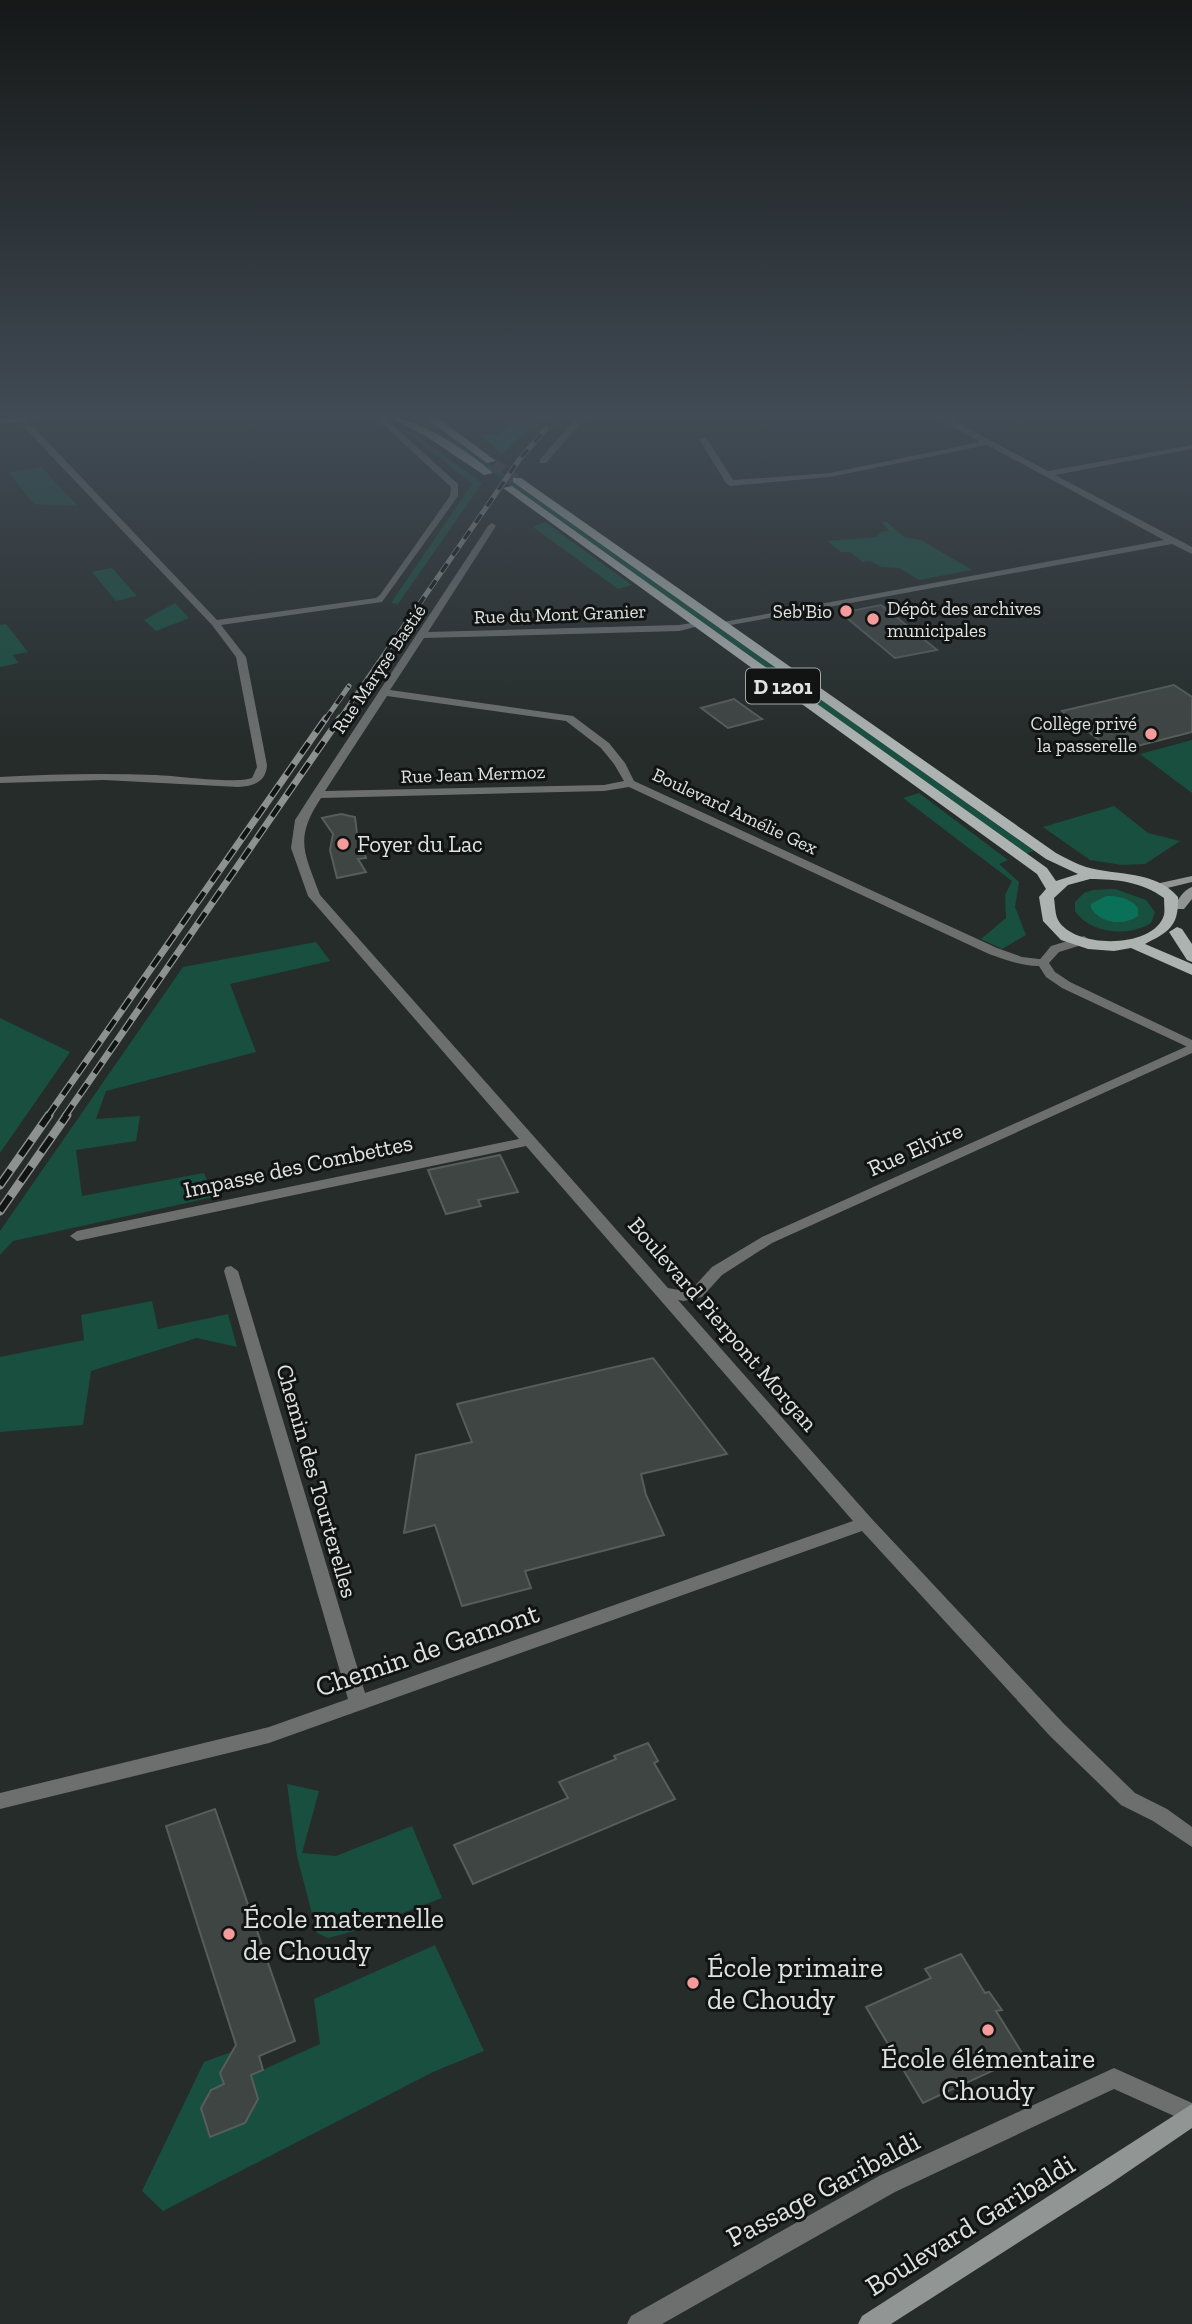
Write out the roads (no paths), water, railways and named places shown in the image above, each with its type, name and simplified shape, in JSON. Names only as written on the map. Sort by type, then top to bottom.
[{"type":"main road","name":"D 1201","points":[[568,526],[698,625],[1042,871],[1053,888]]},
{"type":"main road","name":"D 1201","points":[[576,526],[723,625],[1051,856],[1080,870],[1105,875]]},
{"type":"main road","points":[[1105,875],[1132,878],[1168,894],[1180,906],[1183,918],[1177,932],[1154,944],[1120,947],[1084,940],[1062,929],[1051,919],[1045,908],[1046,897],[1053,888],[1075,877],[1105,875]]},
{"type":"main road","points":[[1155,887],[1192,879]]},
{"type":"main road","points":[[1180,906],[1192,891]]},
{"type":"main road","points":[[1177,932],[1192,957]]},
{"type":"main road","points":[[1138,947],[1192,971]]},
{"type":"main road","name":"Boulevard Garibaldi","points":[[870,2324],[1102,2176],[1191,2114]]},
{"type":"street","points":[[0,780],[45,777],[243,782],[256,779],[262,774],[241,657],[215,623],[126,526]]},
{"type":"street","points":[[215,623],[379,600],[433,526]]},
{"type":"street","name":"Rue Maryse Bastié","points":[[316,795],[492,526]]},
{"type":"street","points":[[1145,526],[1192,551]]},
{"type":"street","points":[[723,625],[1172,541]]},
{"type":"street","name":"Rue du Mont Granier","points":[[423,635],[663,629],[698,625]]},
{"type":"street","name":"Boulevard Amélie Gex","points":[[383,692],[569,718],[582,725],[620,759],[630,783],[993,951],[1020,960],[1043,963]]},
{"type":"street","name":"Rue Jean Mermoz","points":[[316,795],[604,788],[630,783]]},
{"type":"street","name":"Boulevard Pierpont Morgan","points":[[316,795],[301,820],[297,848],[314,896],[865,1523],[1057,1730],[1128,1800],[1160,1815],[1192,1838]]},
{"type":"street","points":[[1062,929],[1055,949],[1043,963],[1050,974],[1066,985],[1192,1046]]},
{"type":"street","points":[[1055,949],[1084,940]]},
{"type":"street","name":"Rue Elvire","points":[[664,1293],[684,1296],[697,1293],[717,1271],[767,1240],[1192,1046]]},
{"type":"street","name":"Impasse des Combettes","points":[[77,1236],[528,1141]]},
{"type":"street","name":"Chemin des Tourterelles","points":[[231,1271],[359,1704]]},
{"type":"street","name":"Chemin de Gamont","points":[[0,1801],[269,1735],[865,1523]]},
{"type":"street","name":"Passage Garibaldi","points":[[639,2324],[887,2184],[1114,2078],[1191,2114]]},
{"type":"railway","points":[[339,720],[473,526]]},
{"type":"railway","points":[[325,720],[349,686]]},
{"type":"railway","points":[[48,1116],[326,718]]},
{"type":"railway","points":[[65,1116],[340,718]]},
{"type":"railway","points":[[0,1185],[49,1115]]},
{"type":"railway","points":[[0,1211],[67,1115]]},
{"type":"place","name":"Seb'Bio","points":[[846,611]]},
{"type":"place","name":"Dépôt des archives municipales","points":[[873,619]]},
{"type":"place","name":"Collège privé la passerelle","points":[[1151,734]]},
{"type":"place","name":"Foyer du Lac","points":[[343,844]]},
{"type":"place","name":"École maternelle de Choudy","points":[[229,1934]]},
{"type":"place","name":"École primaire de Choudy","points":[[693,1983]]},
{"type":"place","name":"École élémentaire Choudy","points":[[988,2030]]}]
